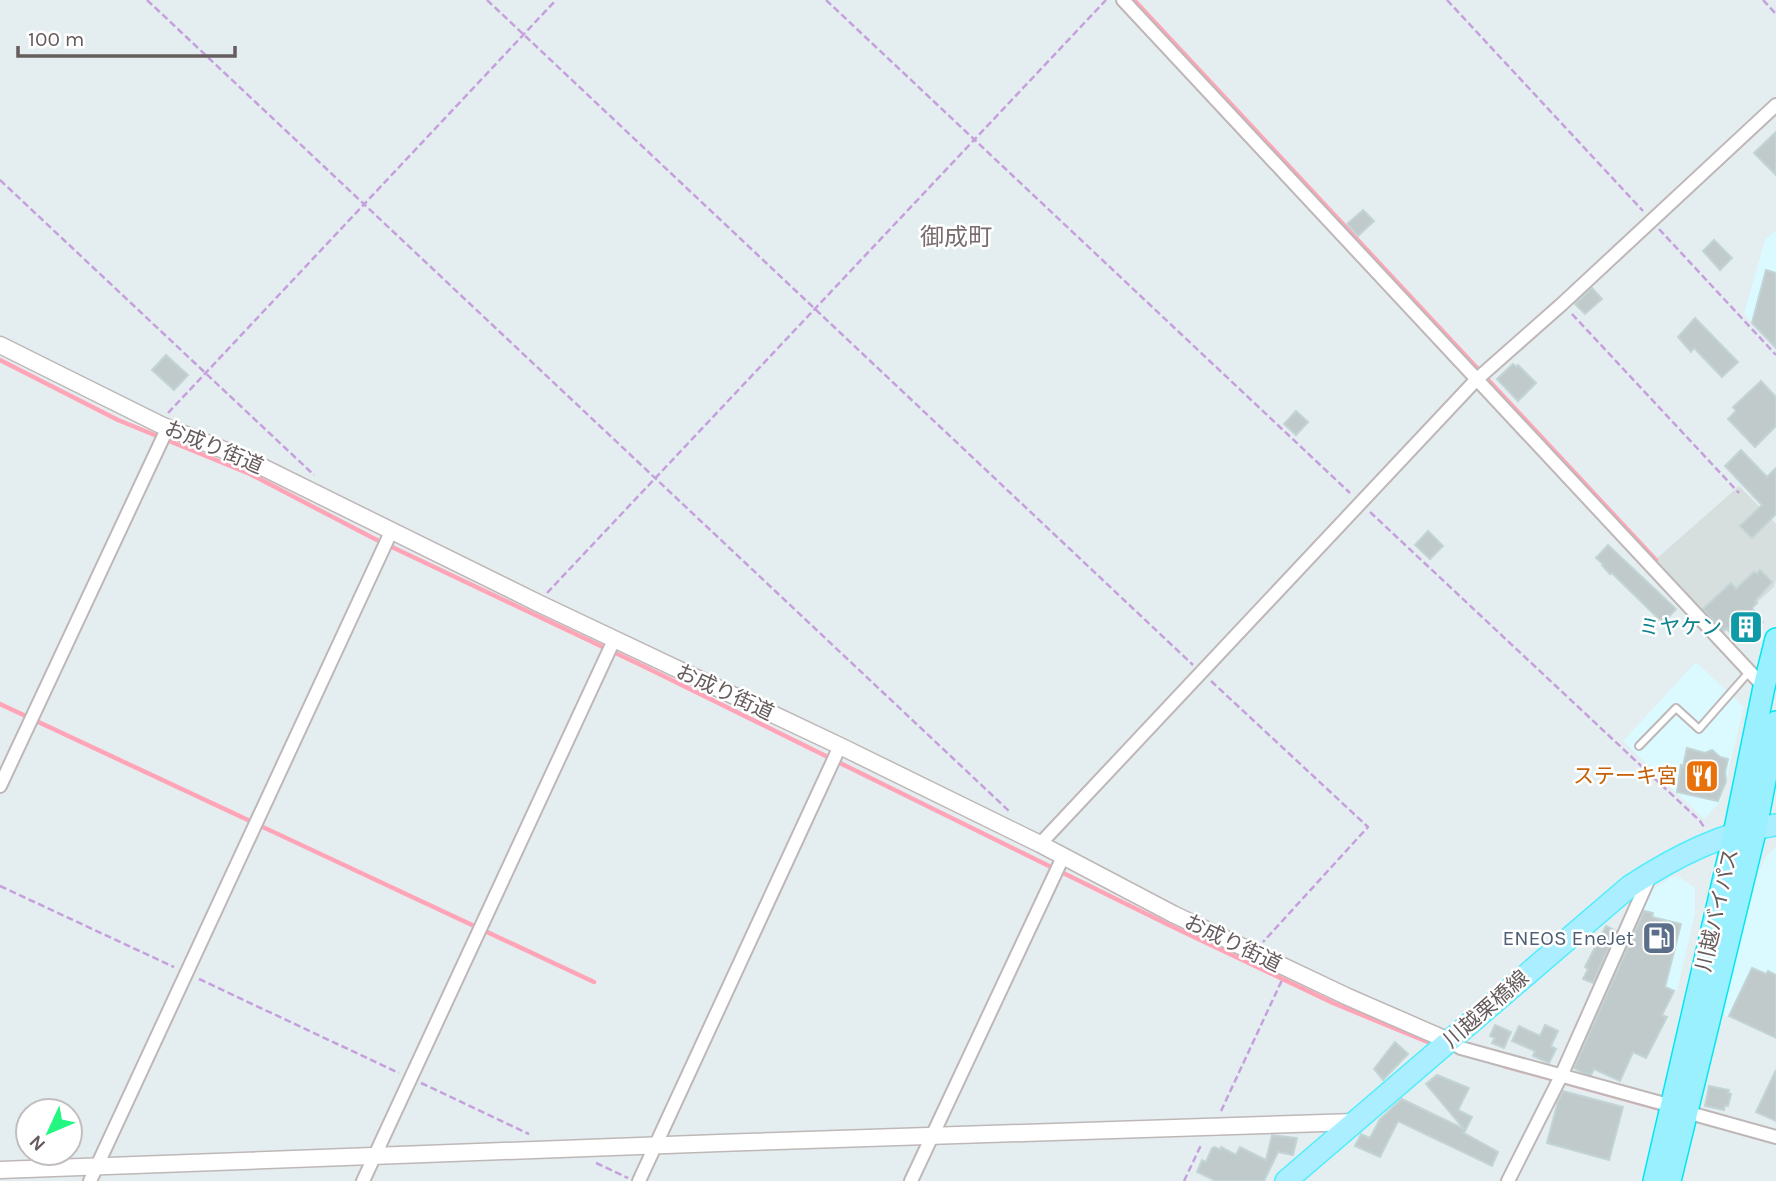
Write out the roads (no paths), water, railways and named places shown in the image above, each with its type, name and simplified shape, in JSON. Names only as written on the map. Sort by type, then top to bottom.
[{"type":"highway","name":"川越バイパス","points":[[1670,1181],[1679,1109],[1734,834],[1757,680],[1776,639]]},
{"type":"highway","name":"川越バイパス","points":[[1654,1181],[1679,1109],[1766,827],[1776,722]]},
{"type":"main road","name":"川越栗橋線","points":[[1286,1181],[1609,904],[1652,872],[1712,842],[1766,827]]},
{"type":"street","points":[[1123,0],[1757,680]]},
{"type":"street","points":[[1040,844],[1476,380],[1563,304],[1776,105]]},
{"type":"street","name":"お成り街道","points":[[0,345],[165,426],[244,458],[324,496],[537,603],[1040,844],[1253,952],[1449,1041]]},
{"type":"street","points":[[0,786],[165,426]]},
{"type":"street","points":[[93,1174],[391,532]]},
{"type":"street","points":[[363,1181],[614,639]]},
{"type":"street","points":[[637,1181],[840,746]]},
{"type":"street","points":[[911,1181],[1063,857]]},
{"type":"street","points":[[1508,1181],[1561,1076],[1652,872]]},
{"type":"street","points":[[1449,1041],[1461,1048],[1776,1138]]},
{"type":"street","points":[[0,1170],[93,1174],[375,1155],[1355,1122]]},
{"type":"lane","points":[[1639,746],[1676,708],[1699,729],[1757,680]]},
{"type":"waterway","points":[[1134,0],[1656,560]]},
{"type":"waterway","points":[[0,360],[118,420],[250,474],[373,538],[643,666],[1171,926],[1333,1003],[1435,1045]]},
{"type":"waterway","points":[[0,704],[594,982]]},
{"type":"waterway","points":[[1504,1066],[1664,1110]]},
{"type":"place","name":"ミヤケン","points":[[1746,627]]},
{"type":"place","name":"ステーキ宮","points":[[1702,776]]},
{"type":"place","name":"ENEOS EneJet","points":[[1659,938]]},
{"type":"district","name":"御成町","points":[[956,237]]}]
